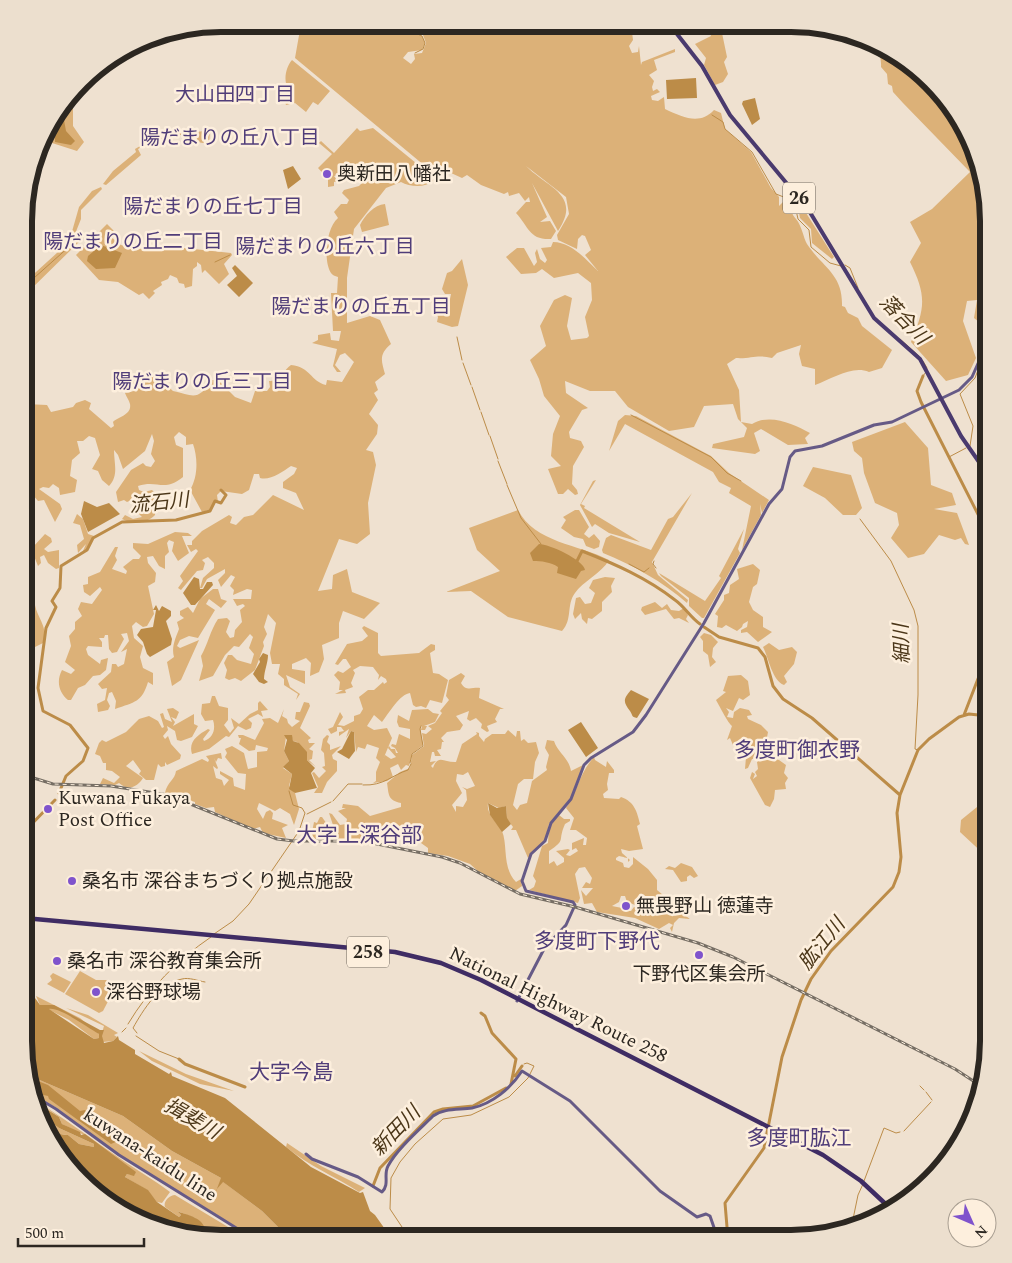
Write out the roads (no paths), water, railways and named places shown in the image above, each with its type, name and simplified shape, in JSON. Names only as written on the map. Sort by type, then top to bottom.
[{"type":"highway","name":"National Highway Route 258","points":[[32,920],[414,958],[460,973],[823,1155],[862,1184],[885,1205]]},
{"type":"main road","name":"26","points":[[676,33],[702,66],[730,115],[813,216],[874,318],[918,356],[940,400],[980,463]]},
{"type":"main road","points":[[518,1001],[544,949],[566,926],[575,905],[573,902],[526,891],[522,881],[531,854],[545,842],[551,822],[571,800],[584,765],[591,758],[628,736],[638,726],[704,623],[769,504],[782,489],[792,454],[799,449],[822,446],[874,425],[892,422],[940,400],[959,390],[970,380],[980,358]]},
{"type":"main road","points":[[306,1154],[312,1159],[358,1177],[382,1192],[387,1184],[386,1169],[433,1116],[439,1112],[480,1106],[507,1090],[522,1072],[570,1101],[662,1193],[697,1217],[706,1214],[710,1216],[715,1230]]},
{"type":"main road","name":"kuwana-kaidu line","points":[[43,1101],[119,1155],[240,1230]]},
{"type":"water","points":[[696,78],[697,98],[667,99],[666,80]]},
{"type":"water","points":[[755,98],[760,119],[752,125],[742,104],[743,101]]},
{"type":"water","points":[[64,118],[66,131],[75,141],[71,145],[55,142],[54,135]]},
{"type":"water","points":[[293,166],[301,179],[288,189],[283,170]]},
{"type":"water","points":[[101,245],[122,253],[115,268],[96,269],[87,261],[88,256]]},
{"type":"water","points":[[235,265],[253,283],[239,297],[227,285],[237,276],[232,268]]},
{"type":"water","points":[[84,501],[97,507],[109,503],[120,514],[88,532],[81,514]]},
{"type":"water","points":[[539,544],[573,557],[585,570],[581,571],[576,579],[557,573],[558,567],[552,564],[533,561],[530,553]]},
{"type":"water","points":[[194,577],[199,579],[200,589],[203,589],[207,582],[212,582],[213,585],[195,605],[191,605],[183,593]]},
{"type":"water","points":[[156,605],[159,611],[162,606],[171,611],[171,616],[166,621],[172,639],[171,645],[150,657],[143,642],[137,635],[141,629],[153,627],[156,610],[153,610]]},
{"type":"water","points":[[263,653],[268,655],[264,679],[268,682],[264,684],[259,682],[253,674]]},
{"type":"water","points":[[631,690],[649,699],[637,718],[633,716],[625,703],[625,698]]},
{"type":"water","points":[[581,722],[598,748],[586,757],[568,730]]},
{"type":"water","points":[[351,731],[354,732],[355,751],[349,759],[337,752],[342,749]]},
{"type":"water","points":[[284,735],[292,735],[293,741],[299,743],[307,752],[307,760],[315,768],[311,773],[317,788],[295,793],[289,789],[292,774],[283,767],[289,761],[284,751],[287,740]]},
{"type":"water","points":[[488,803],[497,808],[506,806],[507,818],[511,824],[502,832],[490,815]]},
{"type":"water","name":"揖斐川","points":[[35,992],[35,998],[40,1005],[54,1005],[100,1030],[104,1030],[102,1036],[104,1043],[113,1041],[118,1036],[119,1040],[135,1050],[135,1054],[169,1074],[171,1072],[172,1076],[225,1098],[311,1167],[360,1193],[363,1192],[370,1211],[386,1230],[281,1230],[262,1211],[223,1182],[217,1189],[221,1178],[172,1151],[123,1116],[36,1079],[32,1041],[32,994]],"holes":[[[49,1009],[60,1011],[99,1034],[99,1038],[94,1039]]]},
{"type":"water","points":[[37,1080],[48,1085],[80,1111],[85,1110],[89,1115],[91,1112],[92,1116],[100,1120],[92,1121],[118,1141],[111,1144],[49,1099],[48,1096],[40,1094]]},
{"type":"water","points":[[45,1108],[59,1117],[62,1124],[80,1132],[81,1135],[85,1134],[136,1172],[134,1176],[127,1174],[125,1177],[148,1190],[157,1202],[179,1217],[181,1215],[177,1211],[196,1218],[205,1228],[209,1229],[197,1229],[173,1224],[149,1216],[117,1199],[88,1175],[64,1146],[55,1131],[68,1135],[79,1144],[94,1147],[94,1144],[59,1128],[51,1122]]},
{"type":"waterway","points":[[415,33],[422,36],[425,43],[423,49],[415,53]]},
{"type":"waterway","name":"落合川","points":[[712,115],[723,122],[725,129],[752,152],[776,194],[794,201],[798,219],[809,230],[811,247],[830,263],[841,266]]},
{"type":"waterway","points":[[32,280],[71,245],[74,239]]},
{"type":"waterway","points":[[215,262],[230,255]]},
{"type":"waterway","name":"落合川","points":[[845,265],[850,268],[858,288]]},
{"type":"waterway","points":[[457,337],[462,360]]},
{"type":"waterway","name":"落合川","points":[[900,339],[919,356]]},
{"type":"waterway","name":"落合川","points":[[923,361],[927,368]]},
{"type":"waterway","points":[[463,363],[471,385]]},
{"type":"waterway","points":[[970,446],[973,426],[960,394],[975,378],[980,365]]},
{"type":"waterway","name":"落合川","points":[[923,376],[926,372]]},
{"type":"waterway","name":"落合川","points":[[923,376],[917,391],[921,402],[980,518]]},
{"type":"waterway","points":[[472,387],[480,410]]},
{"type":"waterway","points":[[481,412],[489,435]]},
{"type":"waterway","points":[[631,415],[711,457],[727,473],[741,481]]},
{"type":"waterway","points":[[490,436],[498,459]]},
{"type":"waterway","points":[[949,457],[966,448]]},
{"type":"waterway","points":[[498,461],[507,484]]},
{"type":"waterway","points":[[507,485],[521,518],[541,544]]},
{"type":"waterway","name":"流石川","points":[[59,793],[66,776],[83,761],[88,748],[70,725],[43,711],[38,688],[46,628],[56,607],[52,601],[60,588],[61,566],[87,550],[93,538],[122,522],[176,520],[210,511],[215,501],[221,503],[226,495],[221,490]]},
{"type":"waterway","name":"細川","points":[[860,519],[891,561],[914,610],[918,626],[918,695],[915,749],[918,750]]},
{"type":"waterway","points":[[577,561],[582,551],[630,572],[675,600],[700,624]]},
{"type":"waterway","points":[[654,561],[653,564],[656,568]]},
{"type":"waterway","points":[[629,564],[644,572],[649,568]]},
{"type":"waterway","points":[[704,627],[719,637],[758,648],[765,657],[773,686],[783,699],[812,718],[900,795]]},
{"type":"waterway","name":"落合川","points":[[964,715],[980,674]]},
{"type":"waterway","name":"肱江川","points":[[727,1230],[725,1203],[764,1148],[782,1057],[801,1000],[811,979],[831,951],[893,887],[899,872],[901,857],[897,813],[900,795],[918,750],[929,739],[959,717],[969,714],[980,715]]},
{"type":"waterway","points":[[410,763],[412,754],[423,746],[421,726]]},
{"type":"waterway","points":[[363,785],[382,782],[408,770],[411,764]]},
{"type":"waterway","points":[[333,801],[348,784],[362,784]]},
{"type":"waterway","points":[[214,934],[233,921],[249,904],[299,831],[305,813],[302,808],[293,805],[289,791]]},
{"type":"waterway","name":"流石川","points":[[32,824],[55,800]]},
{"type":"waterway","points":[[307,814],[331,802]]},
{"type":"waterway","points":[[128,1024],[145,999],[175,965],[211,937]]},
{"type":"waterway","points":[[137,1033],[133,1028],[142,1013],[153,998],[166,986],[185,979],[205,982]]},
{"type":"waterway","name":"新田川","points":[[481,1013],[485,1016],[492,1033],[516,1059],[511,1084]]},
{"type":"waterway","points":[[122,1032],[126,1028]]},
{"type":"waterway","points":[[136,1036],[159,1051],[179,1059]]},
{"type":"waterway","points":[[179,1059],[185,1064],[245,1087]]},
{"type":"waterway","points":[[404,1230],[390,1209],[391,1178],[400,1162],[415,1144],[443,1119],[471,1115],[509,1097],[528,1078],[534,1066],[527,1063],[524,1064]]},
{"type":"waterway","points":[[515,1076],[522,1066]]},
{"type":"waterway","points":[[920,1086],[924,1090]]},
{"type":"waterway","name":"新田川","points":[[373,1186],[380,1168],[434,1112],[443,1109],[473,1106],[506,1088]]},
{"type":"waterway","points":[[926,1092],[932,1100]]},
{"type":"waterway","points":[[904,1131],[931,1102]]},
{"type":"waterway","points":[[864,1181],[884,1128],[896,1133],[900,1132]]},
{"type":"waterway","points":[[853,1219],[858,1195],[863,1184]]},
{"type":"railway","points":[[32,777],[53,784],[111,786],[168,795],[277,839],[294,841],[362,841],[442,857],[460,863],[520,894],[575,907],[698,943],[733,957],[955,1069],[975,1082]]},
{"type":"place","name":"奥新田八幡社","points":[[327,174]]},
{"type":"place","name":"Kuwana Fukaya Post Office","points":[[48,809]]},
{"type":"place","name":"桑名市 深谷まちづくり拠点施設","points":[[72,881]]},
{"type":"place","name":"無畏野山 徳蓮寺","points":[[626,906]]},
{"type":"place","name":"下野代区集会所","points":[[699,955]]},
{"type":"place","name":"桑名市 深谷教育集会所","points":[[57,961]]},
{"type":"place","name":"深谷野球場","points":[[96,992]]},
{"type":"district","name":"大山田四丁目","points":[[235,95]]},
{"type":"district","name":"陽だまりの丘八丁目","points":[[230,138]]},
{"type":"district","name":"陽だまりの丘七丁目","points":[[213,207]]},
{"type":"district","name":"陽だまりの丘二丁目","points":[[133,242]]},
{"type":"district","name":"陽だまりの丘六丁目","points":[[325,247]]},
{"type":"district","name":"陽だまりの丘五丁目","points":[[361,307]]},
{"type":"district","name":"陽だまりの丘三丁目","points":[[202,382]]},
{"type":"district","name":"多度町御衣野","points":[[797,751]]},
{"type":"district","name":"大字上深谷部","points":[[359,836]]},
{"type":"district","name":"多度町下野代","points":[[597,942]]},
{"type":"district","name":"大字今島","points":[[291,1073]]},
{"type":"district","name":"多度町肱江","points":[[799,1139]]}]
